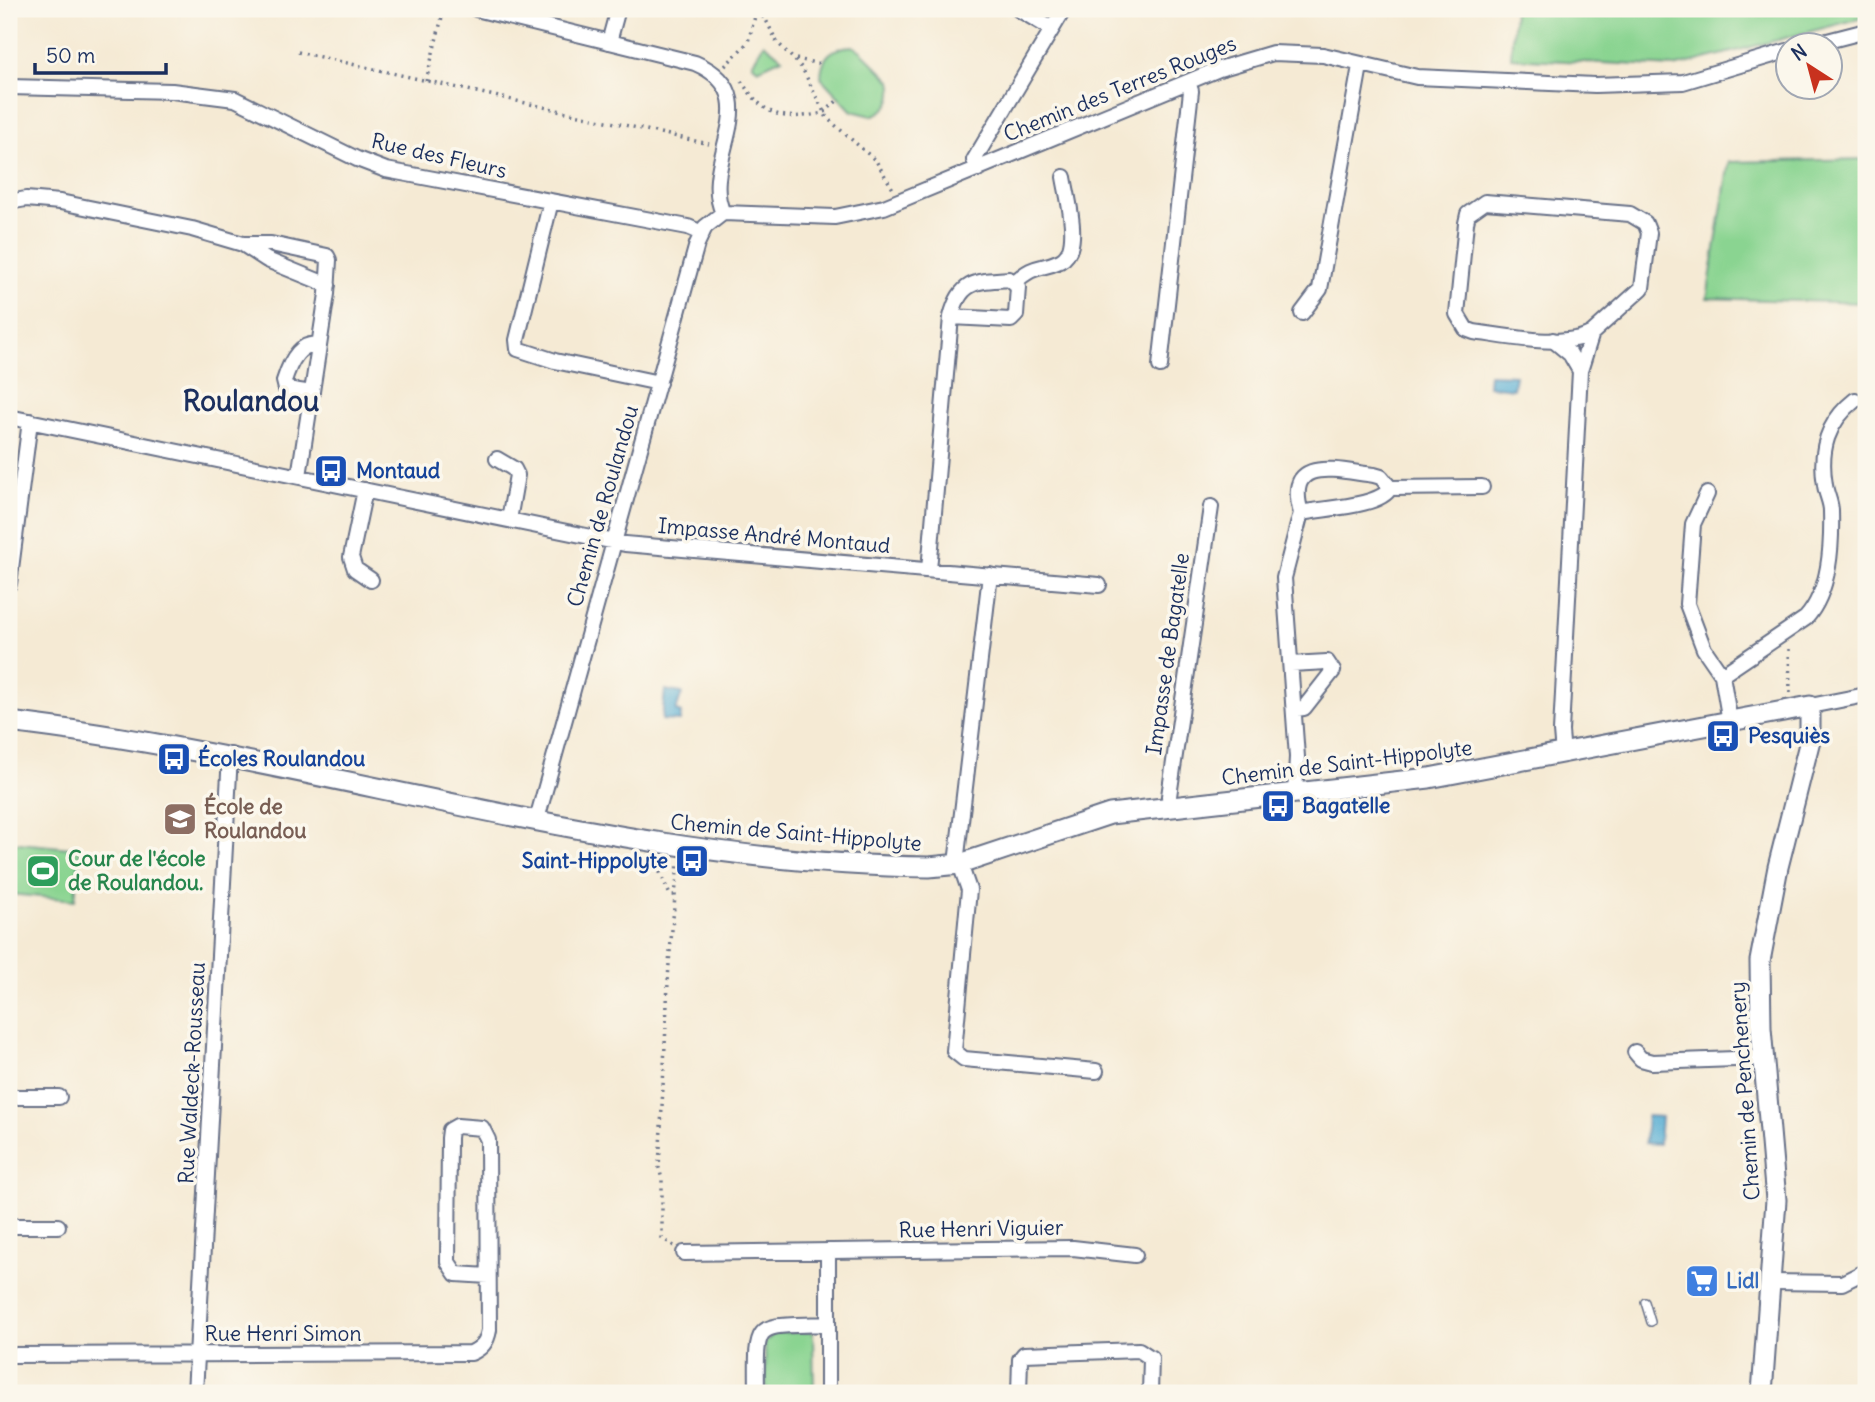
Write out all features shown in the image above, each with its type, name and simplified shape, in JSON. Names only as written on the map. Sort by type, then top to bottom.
[{"type":"street","points":[[476,9],[695,63],[719,79],[733,111],[716,183],[718,201],[723,213],[710,221],[702,233]]},
{"type":"street","points":[[609,42],[618,9]]},
{"type":"street","points":[[1018,9],[1052,29]]},
{"type":"street","points":[[978,169],[974,160],[1064,9]]},
{"type":"street","points":[[1843,37],[1866,31]]},
{"type":"street","name":"Chemin des Terres Rouges","points":[[723,213],[743,211],[835,217],[870,211],[1247,59],[1273,54],[1323,55],[1360,66],[1444,79],[1527,84],[1643,85],[1692,80],[1773,55]]},
{"type":"street","points":[[1302,313],[1320,289],[1360,66]]},
{"type":"street","points":[[1160,366],[1191,91],[1188,82]]},
{"type":"street","name":"Rue des Fleurs","points":[[9,87],[172,91],[235,99],[377,167],[688,227],[702,233]]},
{"type":"street","points":[[1015,282],[1031,268],[1063,260],[1070,250],[1073,239],[1064,177]]},
{"type":"street","points":[[9,193],[26,199],[60,202],[192,229],[243,244],[271,244],[325,255],[329,260],[328,285],[299,477]]},
{"type":"street","points":[[9,202],[26,199]]},
{"type":"street","points":[[551,201],[517,340],[518,349],[555,361],[659,383]]},
{"type":"street","points":[[1485,202],[1630,214],[1646,223],[1649,233],[1642,288],[1592,333],[1578,339],[1553,340],[1474,332],[1460,322],[1457,314],[1465,223],[1475,206],[1485,202]]},
{"type":"street","name":"Chemin de Roulandou","points":[[537,819],[702,233]]},
{"type":"street","points":[[243,244],[267,260],[328,285]]},
{"type":"street","points":[[929,570],[951,317],[957,296],[964,288],[1006,279],[1015,282],[1019,290],[1018,307],[1012,320],[951,317]]},
{"type":"street","points":[[1563,754],[1561,732],[1580,371],[1592,333]]},
{"type":"street","points":[[1553,340],[1570,354],[1580,371]]},
{"type":"street","points":[[312,393],[286,389],[284,381],[298,353],[308,345],[319,345]]},
{"type":"street","points":[[1722,675],[1806,618],[1822,593],[1832,511],[1824,480],[1828,430],[1839,412],[1854,400]]},
{"type":"street","name":"Impasse André Montaud","points":[[9,417],[616,542],[1099,585]]},
{"type":"street","points":[[9,583],[30,421]]},
{"type":"street","points":[[497,459],[514,469],[517,475],[509,520]]},
{"type":"street","points":[[1295,794],[1295,709],[1284,578],[1301,513],[1297,501],[1300,480],[1305,472],[1315,469],[1374,475],[1381,477],[1390,488]]},
{"type":"street","points":[[1390,488],[1482,487]]},
{"type":"street","points":[[1301,513],[1373,501],[1386,494],[1390,488]]},
{"type":"street","points":[[365,491],[351,557],[355,569],[370,580]]},
{"type":"street","points":[[1707,494],[1693,524],[1687,604],[1704,649],[1722,675],[1730,722]]},
{"type":"street","name":"Impasse de Bagatelle","points":[[1170,807],[1169,796],[1211,507]]},
{"type":"street","points":[[990,575],[957,855],[969,890],[954,1051],[958,1056],[1096,1071]]},
{"type":"street","points":[[1291,663],[1322,661],[1327,662],[1333,671],[1304,708],[1295,709]]},
{"type":"street","name":"Chemin de Saint-Hippolyte","points":[[9,722],[230,755],[680,847],[909,867],[960,864],[1091,818],[1429,778],[1866,695]]},
{"type":"street","name":"Chemin de Penchenery","points":[[1762,1393],[1776,1199],[1759,986],[1764,934],[1810,740],[1801,708]]},
{"type":"street","name":"Rue Waldeck-Rousseau","points":[[195,1393],[230,755]]},
{"type":"street","points":[[1635,1052],[1641,1059],[1652,1062],[1763,1058]]},
{"type":"street","points":[[9,1097],[59,1097]]},
{"type":"street","name":"Rue Henri Simon","points":[[9,1355],[471,1353],[484,1345],[488,1338],[488,1276],[487,1135],[478,1126],[457,1126],[450,1130],[449,1138],[448,1262],[456,1274],[488,1276]]},
{"type":"street","points":[[9,1226],[58,1226]]},
{"type":"street","name":"Rue Henri Viguier","points":[[684,1253],[1073,1248],[1135,1255]]},
{"type":"street","points":[[828,1252],[828,1393]]},
{"type":"street","points":[[1772,1282],[1842,1283],[1866,1271]]},
{"type":"street","points":[[757,1393],[756,1343],[761,1333],[770,1327],[828,1324]]},
{"type":"street","points":[[1019,1393],[1020,1359],[1030,1351],[1139,1350],[1151,1358],[1150,1393]]},
{"type":"lane","points":[[1645,1303],[1651,1322]]},
{"type":"path","points":[[426,81],[444,9]]},
{"type":"path","points":[[719,79],[748,41],[757,11],[765,18],[777,42],[806,75],[824,113],[838,130],[876,162],[886,174],[898,201]]},
{"type":"path","points":[[298,52],[717,146]]},
{"type":"path","points":[[793,59],[821,64]]},
{"type":"path","points":[[719,79],[740,79],[756,102],[775,115],[824,113],[840,99]]},
{"type":"path","points":[[1781,635],[1789,648],[1788,677],[1801,708]]},
{"type":"path","points":[[656,843],[654,863],[670,895],[674,895]]},
{"type":"path","points":[[680,847],[674,895],[659,1168],[662,1179],[663,1241],[684,1253]]},
{"type":"green space","points":[[1514,9],[1866,9],[1866,17],[1808,32],[1773,32],[1773,41],[1674,67],[1511,58]]},
{"type":"green space","points":[[764,43],[782,58],[758,69],[752,64]]},
{"type":"green space","points":[[853,46],[891,81],[889,103],[872,116],[852,111],[821,78],[823,64],[829,54],[839,48]]},
{"type":"green space","points":[[1866,159],[1866,303],[1707,298],[1729,162]]},
{"type":"green space","name":"Cour de l'école de Roulandou.","points":[[9,842],[80,849],[75,900],[9,894]]},
{"type":"green space","points":[[813,1332],[814,1393],[766,1393],[765,1343],[774,1333]]},
{"type":"water","points":[[1489,374],[1515,375],[1513,389],[1488,386]]},
{"type":"water","points":[[665,690],[682,693],[676,711],[681,713],[680,721],[662,720]]},
{"type":"water","points":[[1647,1116],[1661,1117],[1659,1144],[1645,1143]]},
{"type":"place","name":"Montaud","points":[[331,471]]},
{"type":"place","name":"Pesquiès","points":[[1723,736]]},
{"type":"place","name":"Écoles Roulandou","points":[[174,759]]},
{"type":"place","name":"Bagatelle","points":[[1278,806]]},
{"type":"place","name":"École de Roulandou","points":[[180,819]]},
{"type":"place","name":"Saint-Hippolyte","points":[[692,861]]},
{"type":"place","name":"Cour de l'école de Roulandou.","points":[[43,871]]},
{"type":"place","name":"Lidl","points":[[1702,1281]]},
{"type":"district","name":"Roulandou","points":[[251,401]]}]
